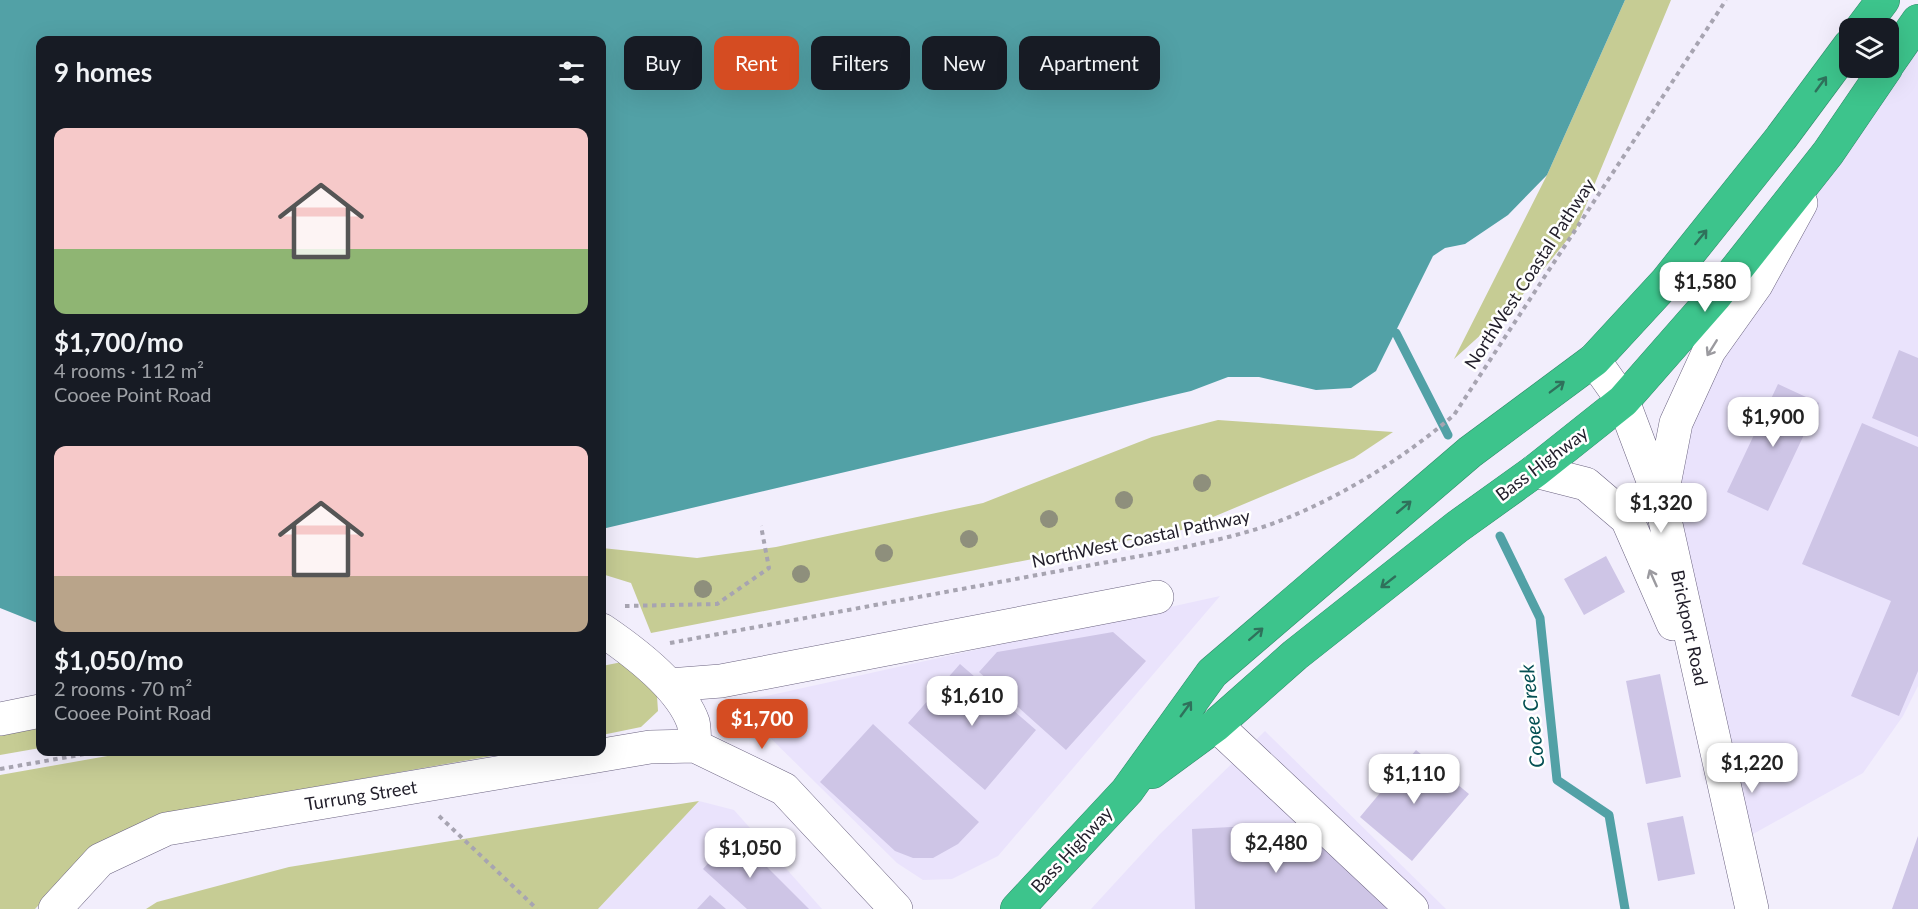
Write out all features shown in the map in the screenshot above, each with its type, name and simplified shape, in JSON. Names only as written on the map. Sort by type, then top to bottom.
[{"type":"highway","points":[[1870,18],[1883,0]]},
{"type":"highway","name":"Bass Highway","points":[[1899,49],[1918,21]]},
{"type":"highway","name":"Bass Highway","points":[[1017,909],[1127,791],[1212,673],[1470,452],[1594,360],[1666,282],[1781,138],[1839,60]]},
{"type":"highway","name":"Bass Highway","points":[[1127,791],[1216,725],[1304,648],[1457,527],[1535,471],[1623,401],[1716,295],[1828,153],[1879,78]]},
{"type":"street","points":[[1661,502],[1676,423],[1709,351],[1756,285],[1828,153]]},
{"type":"street","name":"Brickport Road","points":[[1594,360],[1623,401],[1661,502],[1752,909]]},
{"type":"street","points":[[1535,471],[1586,484],[1627,519],[1702,689]]},
{"type":"street","points":[[669,685],[721,681],[1157,597]]},
{"type":"street","points":[[607,618],[630,650],[669,685],[693,723],[695,746],[784,789],[896,909]]},
{"type":"street","points":[[0,719],[36,712]]},
{"type":"street","points":[[1216,725],[1412,909]]},
{"type":"street","name":"Turrung Street","points":[[606,755],[650,747],[695,746]]},
{"type":"street","name":"Turrung Street","points":[[55,909],[100,860],[166,829],[598,756]]},
{"type":"path","name":"NorthWest Coastal Pathway","points":[[630,650],[1167,550],[1245,532],[1311,507],[1420,444],[1454,415],[1726,0]]},
{"type":"path","points":[[607,618],[717,603],[769,568],[761,526]]},
{"type":"path","points":[[0,769],[73,756]]},
{"type":"path","points":[[411,788],[537,909]]},
{"type":"shaded area","points":[[1918,34],[1918,686],[1903,716],[1863,773],[1737,843],[1661,502],[1709,351],[1889,78],[1899,78],[1899,63]]},
{"type":"shaded area","points":[[1220,596],[998,856],[952,879],[923,880],[897,863],[735,703]]},
{"type":"shaded area","points":[[1265,731],[1446,909],[1091,909],[1159,835]]},
{"type":"shaded area","points":[[699,801],[734,810],[822,909],[598,909]]},
{"type":"green space","points":[[1625,0],[1671,0],[1576,229],[1515,304],[1454,359],[1547,175]]},
{"type":"green space","points":[[1218,420],[1393,432],[1354,458],[1182,530],[651,633],[631,583],[606,575],[606,548],[697,558],[776,547],[983,503],[1152,437]]},
{"type":"green space","points":[[627,661],[657,696],[658,711],[641,727],[606,734],[606,665]]},
{"type":"green space","points":[[36,723],[36,749],[0,755],[0,731]]},
{"type":"green space","points":[[107,756],[491,756],[156,815],[95,846],[35,909],[0,909],[0,775]]},
{"type":"green space","points":[[699,801],[598,909],[146,909],[157,902],[289,867]]},
{"type":"water","points":[[0,0],[1625,0],[1547,175],[1508,215],[1465,244],[1445,248],[1433,256],[1376,371],[1351,388],[1316,390],[1259,377],[1228,377],[1191,391],[606,528],[606,36],[36,36],[36,622],[0,608]]},
{"type":"building","points":[[1899,350],[1918,358],[1918,437],[1872,418]]},
{"type":"building","points":[[1778,384],[1819,403],[1768,511],[1727,492]]},
{"type":"building","points":[[1862,423],[1918,447],[1918,671],[1899,716],[1851,696],[1891,601],[1802,564]]},
{"type":"building","points":[[1606,556],[1625,592],[1584,615],[1564,579]]},
{"type":"building","points":[[1113,632],[1146,661],[1066,750],[979,672],[997,652]]},
{"type":"building","points":[[960,664],[1036,730],[985,790],[908,723]]},
{"type":"building","points":[[1660,674],[1681,777],[1646,784],[1626,681]]},
{"type":"building","points":[[873,724],[979,822],[958,844],[933,858],[913,858],[895,851],[820,782]]},
{"type":"building","points":[[1416,750],[1469,794],[1412,861],[1360,817]]},
{"type":"building","points":[[1683,816],[1695,874],[1658,881],[1647,823]]},
{"type":"building","points":[[1271,825],[1295,848],[1330,846],[1403,909],[1195,909],[1192,829]]},
{"type":"building","points":[[734,834],[809,909],[747,909],[703,869]]},
{"type":"building","points":[[1918,836],[1918,909],[1892,909]]},
{"type":"building","points":[[710,895],[726,909],[697,909]]},
{"type":"waterway","name":"Cooee Creek","points":[[1396,333],[1448,435]]},
{"type":"waterway","name":"Cooee Creek","points":[[1500,536],[1540,618],[1557,780],[1609,815],[1625,909]]}]
